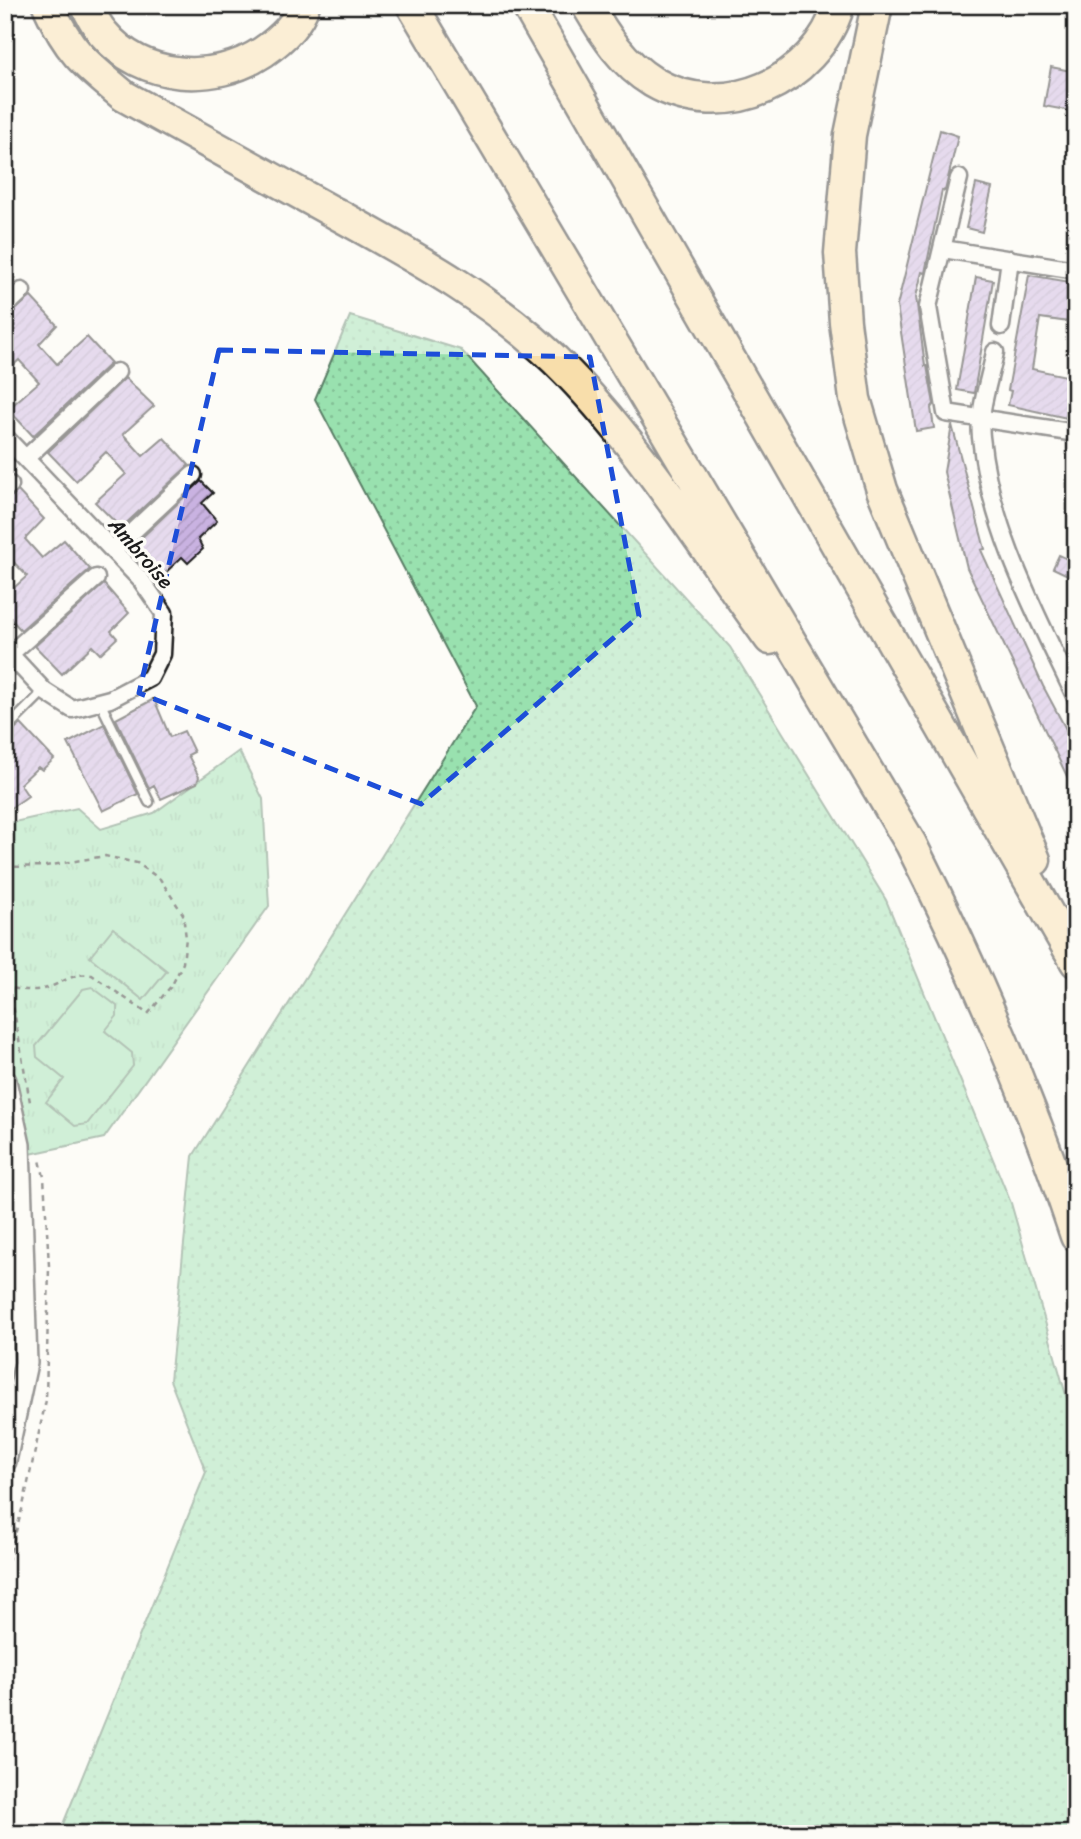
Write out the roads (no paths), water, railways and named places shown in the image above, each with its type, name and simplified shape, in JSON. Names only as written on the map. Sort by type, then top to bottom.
[{"type":"highway","points":[[48,5],[63,39],[85,64],[124,96],[412,256],[477,298],[542,348],[569,373],[656,481],[887,801]]},
{"type":"highway","points":[[86,5],[103,33],[130,56],[164,71],[204,75],[245,64],[279,41],[304,5]]},
{"type":"highway","points":[[412,5],[887,801],[968,958],[1019,1079],[1076,1236]]},
{"type":"highway","points":[[527,5],[1076,960]]},
{"type":"highway","points":[[587,5],[617,50],[652,81],[675,92],[699,98],[720,98],[757,93],[788,76],[826,36],[839,5]]},
{"type":"highway","points":[[877,5],[850,135],[840,253],[855,400],[882,490],[1076,960]]},
{"type":"street","points":[[960,178],[928,307],[946,413],[1076,433]]},
{"type":"street","points":[[943,249],[1076,270]]},
{"type":"street","points":[[1001,327],[1010,259]]},
{"type":"street","points":[[5,307],[22,291]]},
{"type":"street","points":[[995,352],[981,419],[981,436],[990,488],[1010,557],[1076,698]]},
{"type":"street","points":[[26,458],[117,372]]},
{"type":"street","name":"Ambroise","points":[[5,437],[141,580],[164,613],[162,654],[150,678],[100,702],[72,709],[44,691],[8,652]]},
{"type":"street","points":[[113,550],[192,475]]},
{"type":"street","points":[[8,652],[96,578]]},
{"type":"street","points":[[5,1081],[19,1145],[26,1363],[5,1461]]},
{"type":"lane","points":[[5,730],[44,691]]},
{"type":"lane","points":[[100,702],[149,802]]}]
